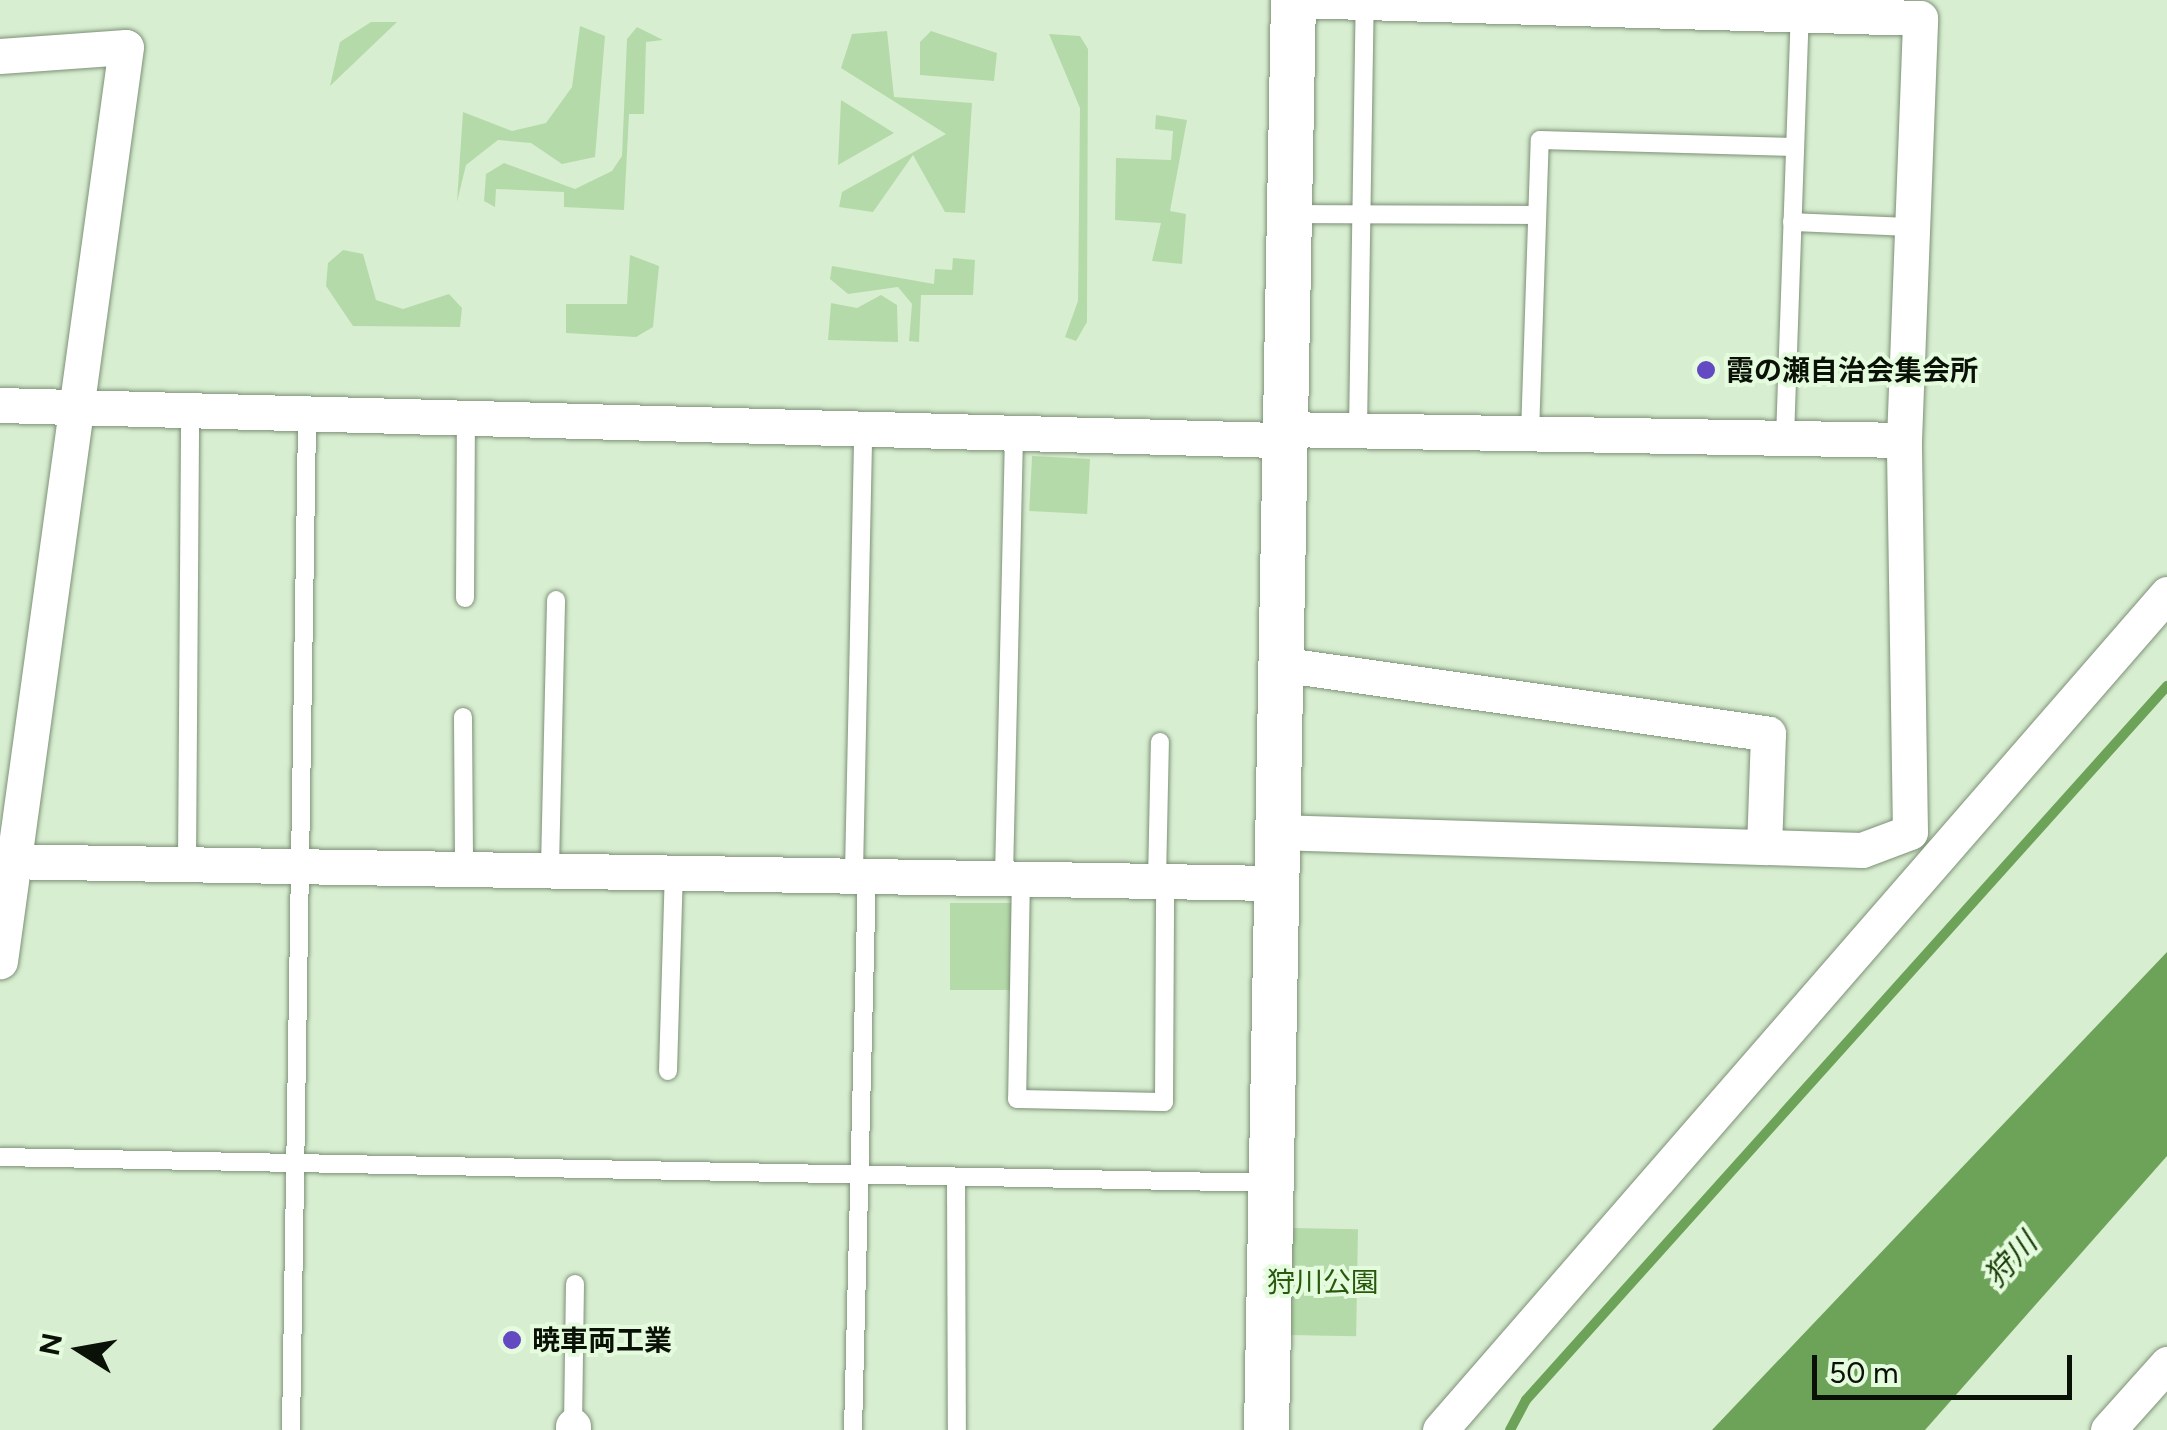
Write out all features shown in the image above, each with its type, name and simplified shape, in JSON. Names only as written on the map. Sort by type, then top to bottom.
[{"type":"street","points":[[1266,1430],[1273,883],[1279,664],[1281,434],[1294,0],[1920,18],[1904,440],[1910,832],[1891,846],[1764,846],[1275,832]]},
{"type":"street","points":[[0,56],[126,48],[79,408],[7,861],[0,961]]},
{"type":"street","points":[[0,405],[190,415],[863,432],[1281,434],[1358,430],[1904,440]]},
{"type":"street","points":[[1440,1430],[1922,871],[2167,594]]},
{"type":"street","points":[[1279,664],[1768,734],[1764,846]]},
{"type":"street","points":[[1891,846],[1922,871]]},
{"type":"street","points":[[7,861],[860,872],[1273,883]]},
{"type":"street","points":[[2108,1430],[2167,1364]]},
{"type":"lane","points":[[1358,430],[1365,2]]},
{"type":"lane","points":[[1785,438],[1800,14]]},
{"type":"lane","points":[[1530,434],[1540,140],[1794,147]]},
{"type":"lane","points":[[1287,214],[1538,215]]},
{"type":"lane","points":[[1792,222],[1912,227]]},
{"type":"lane","points":[[186,864],[190,415]]},
{"type":"lane","points":[[291,1430],[306,418]]},
{"type":"lane","points":[[466,423],[466,598]]},
{"type":"lane","points":[[853,1430],[860,1173],[863,432]]},
{"type":"lane","points":[[1014,433],[1012,876],[1017,1098],[1164,1102],[1160,742]]},
{"type":"lane","points":[[550,867],[556,600]]},
{"type":"lane","points":[[464,717],[464,867]]},
{"type":"lane","points":[[668,1071],[674,869]]},
{"type":"lane","points":[[0,1157],[1269,1183]]},
{"type":"lane","points":[[956,1177],[957,1430]]},
{"type":"lane","points":[[573,1428],[574,1284]]},
{"type":"green space","points":[[371,22],[397,22],[330,86],[340,42]]},
{"type":"green space","points":[[580,26],[605,36],[595,157],[562,164],[531,143],[498,140],[466,165],[457,202],[463,112],[512,131],[546,123],[572,87]]},
{"type":"green space","points":[[637,27],[663,40],[646,42],[644,114],[629,114],[624,210],[564,207],[564,192],[496,189],[495,207],[484,201],[486,174],[504,163],[575,189],[612,171],[622,156],[627,39]]},
{"type":"green space","points":[[887,31],[894,97],[972,103],[965,213],[945,212],[913,155],[873,212],[839,207],[842,192],[946,134],[841,68],[852,34]]},
{"type":"green space","points":[[931,31],[997,53],[994,81],[920,75],[920,42]]},
{"type":"green space","points":[[1049,34],[1080,36],[1088,49],[1087,322],[1076,341],[1065,337],[1078,301],[1080,108]]},
{"type":"green space","points":[[841,100],[894,133],[838,165]]},
{"type":"green space","points":[[1156,115],[1187,120],[1170,211],[1186,214],[1182,264],[1152,261],[1161,223],[1115,220],[1116,158],[1171,160],[1173,131],[1155,129]]},
{"type":"green space","points":[[343,250],[363,254],[376,300],[403,309],[449,294],[462,308],[460,327],[353,326],[326,286],[328,263]]},
{"type":"green space","points":[[630,255],[659,266],[653,327],[636,337],[566,333],[566,304],[627,304]]},
{"type":"green space","points":[[953,258],[975,260],[973,295],[921,295],[919,342],[909,341],[912,304],[898,287],[848,294],[830,279],[832,266],[934,284],[935,269],[952,270]]},
{"type":"green space","points":[[881,295],[897,305],[898,342],[828,340],[831,303],[857,308]]},
{"type":"green space","points":[[1032,456],[1090,459],[1087,514],[1029,511]]},
{"type":"green space","points":[[950,903],[1013,903],[1013,990],[950,990]]},
{"type":"green space","name":"狩川公園","points":[[1291,1228],[1358,1229],[1356,1336],[1289,1335]]},
{"type":"water","name":"狩川","points":[[2167,952],[2167,1156],[1925,1430],[1712,1430]]},
{"type":"waterway","points":[[1510,1430],[1526,1400],[2167,686]]},
{"type":"place","name":"霞の瀬自治会集会所","points":[[1706,370]]},
{"type":"place","name":"暁車両工業","points":[[512,1340]]}]
